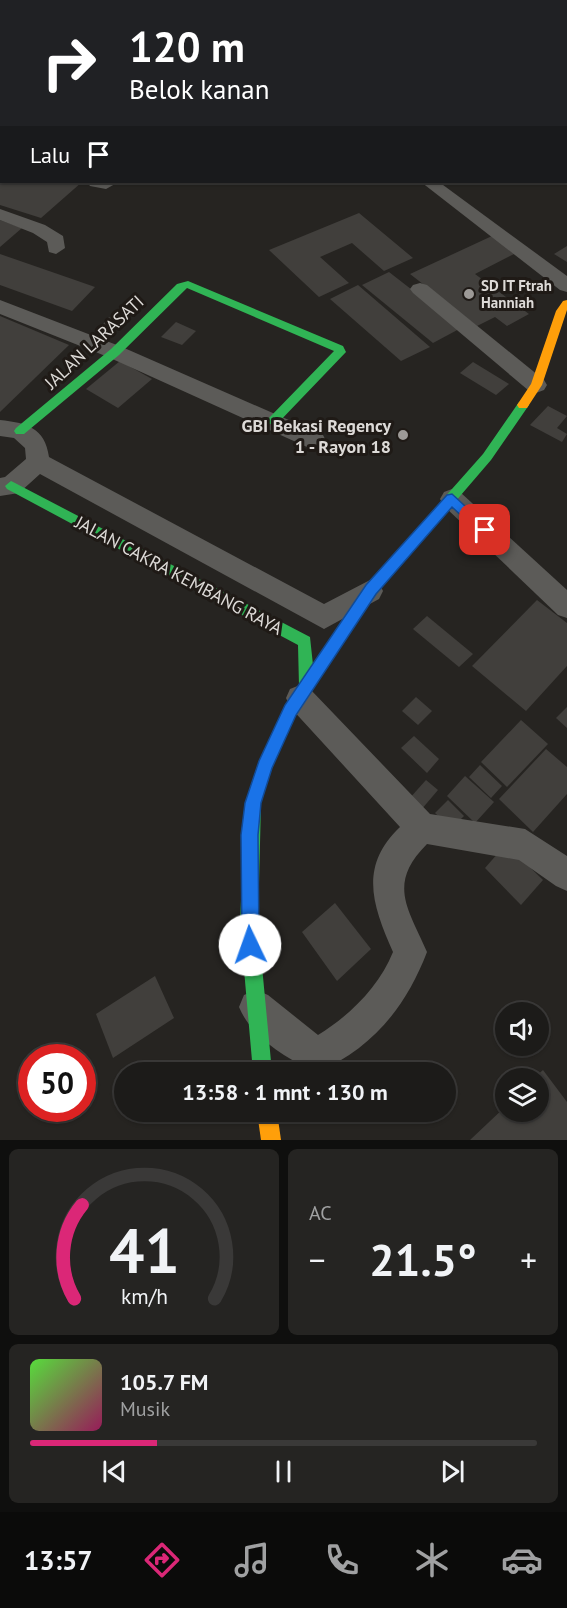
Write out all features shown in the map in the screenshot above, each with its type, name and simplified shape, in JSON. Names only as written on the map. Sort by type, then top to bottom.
[{"type":"street","points":[[430,183],[567,286]]},
{"type":"street","points":[[0,214],[39,228],[57,240],[56,248]]},
{"type":"street","name":"JALAN LARASATI","points":[[10,429],[115,352],[181,286],[193,286],[339,349],[340,352],[273,421]]},
{"type":"street","points":[[420,289],[536,385]]},
{"type":"street","points":[[261,1062],[249,924],[249,835],[253,803],[265,767],[291,710],[371,590],[487,457],[536,385],[561,311],[567,303]]},
{"type":"street","points":[[0,307],[115,352],[315,441]]},
{"type":"street","points":[[6,487],[38,462],[36,444],[10,429]]},
{"type":"street","name":"JALAN CAKRA KEMBANG RAYA","points":[[38,462],[324,617]]},
{"type":"street","name":"JALAN CAKRA KEMBANG RAYA","points":[[6,487],[304,642],[303,694]]},
{"type":"street","points":[[452,499],[567,606]]},
{"type":"street","points":[[304,642],[324,617],[371,590]]},
{"type":"street","points":[[303,694],[422,828],[525,845],[567,875]]},
{"type":"street","points":[[256,1007],[298,1044],[317,1054],[332,1048],[370,1013],[405,970],[410,952],[390,907],[386,880],[389,868],[403,844],[422,828]]},
{"type":"street","points":[[268,1122],[271,1140]]},
{"type":"building","points":[[0,183],[81,183],[41,218],[0,205]]},
{"type":"building","points":[[359,213],[413,258],[384,271],[352,243],[320,257],[349,283],[319,297],[269,250]]},
{"type":"building","points":[[0,220],[22,228],[0,247]]},
{"type":"building","name":"SD IT Ftrah Hanniah","points":[[492,236],[516,253],[475,274],[529,314],[507,326],[495,317],[477,326],[410,274]]},
{"type":"building","points":[[567,246],[567,262],[554,254]]},
{"type":"building","points":[[0,254],[95,287],[72,311],[0,285]]},
{"type":"building","points":[[389,272],[461,328],[433,343],[362,285]]},
{"type":"building","points":[[358,285],[430,347],[401,361],[330,299]]},
{"type":"building","points":[[0,316],[69,345],[0,412]]},
{"type":"building","points":[[109,317],[123,322],[111,335],[98,330]]},
{"type":"building","points":[[176,322],[196,331],[182,345],[161,337]]},
{"type":"building","points":[[120,361],[152,379],[118,408],[86,389]]},
{"type":"building","points":[[473,362],[509,384],[496,395],[460,373]]},
{"type":"building","points":[[548,406],[567,416],[557,428],[567,434],[562,442],[530,425]]},
{"type":"building","points":[[537,600],[567,623],[567,666],[526,711],[472,666]]},
{"type":"building","points":[[427,616],[473,654],[459,667],[413,629]]},
{"type":"building","points":[[416,697],[432,711],[418,725],[402,711]]},
{"type":"building","points":[[567,707],[567,728],[556,718]]},
{"type":"building","points":[[521,720],[548,744],[507,787],[481,762]]},
{"type":"building","points":[[414,736],[439,759],[427,773],[401,748]]},
{"type":"building","points":[[546,749],[567,767],[567,794],[533,832],[499,799]]},
{"type":"building","points":[[480,765],[502,786],[491,798],[469,777]]},
{"type":"building","points":[[465,776],[494,802],[475,823],[447,796]]},
{"type":"building","points":[[426,780],[438,790],[421,810],[409,799]]},
{"type":"building","points":[[448,800],[464,816],[451,829],[435,813]]},
{"type":"building","points":[[506,844],[543,880],[521,905],[485,868]]},
{"type":"building","points":[[335,903],[371,949],[337,981],[302,932]]},
{"type":"building","points":[[155,976],[174,1018],[113,1058],[96,1014]]},
{"type":"building","points":[[549,1078],[567,1102],[567,1140],[470,1140],[495,1116],[495,1122],[549,1122]]},
{"type":"traffic: fast","points":[[20,431],[115,352],[181,286],[188,284],[339,349],[340,352],[273,421]]},
{"type":"traffic: fast","points":[[261,1062],[249,924],[253,803],[265,767],[291,710],[371,590],[487,457],[523,405]]},
{"type":"traffic: fast","points":[[11,486],[305,642],[306,690]]},
{"type":"traffic: slow","points":[[523,405],[536,385],[561,311],[567,303]]},
{"type":"traffic: slow","points":[[268,1122],[271,1140]]},
{"type":"place","name":"SD IT Ftrah Hanniah","points":[[469,294]]},
{"type":"place","name":"GBI Bekasi Regency 1 - Rayon 18","points":[[403,435]]},
{"type":"route","points":[[250,945],[249,835],[253,803],[265,767],[291,710],[371,590],[452,499],[485,530]]}]
